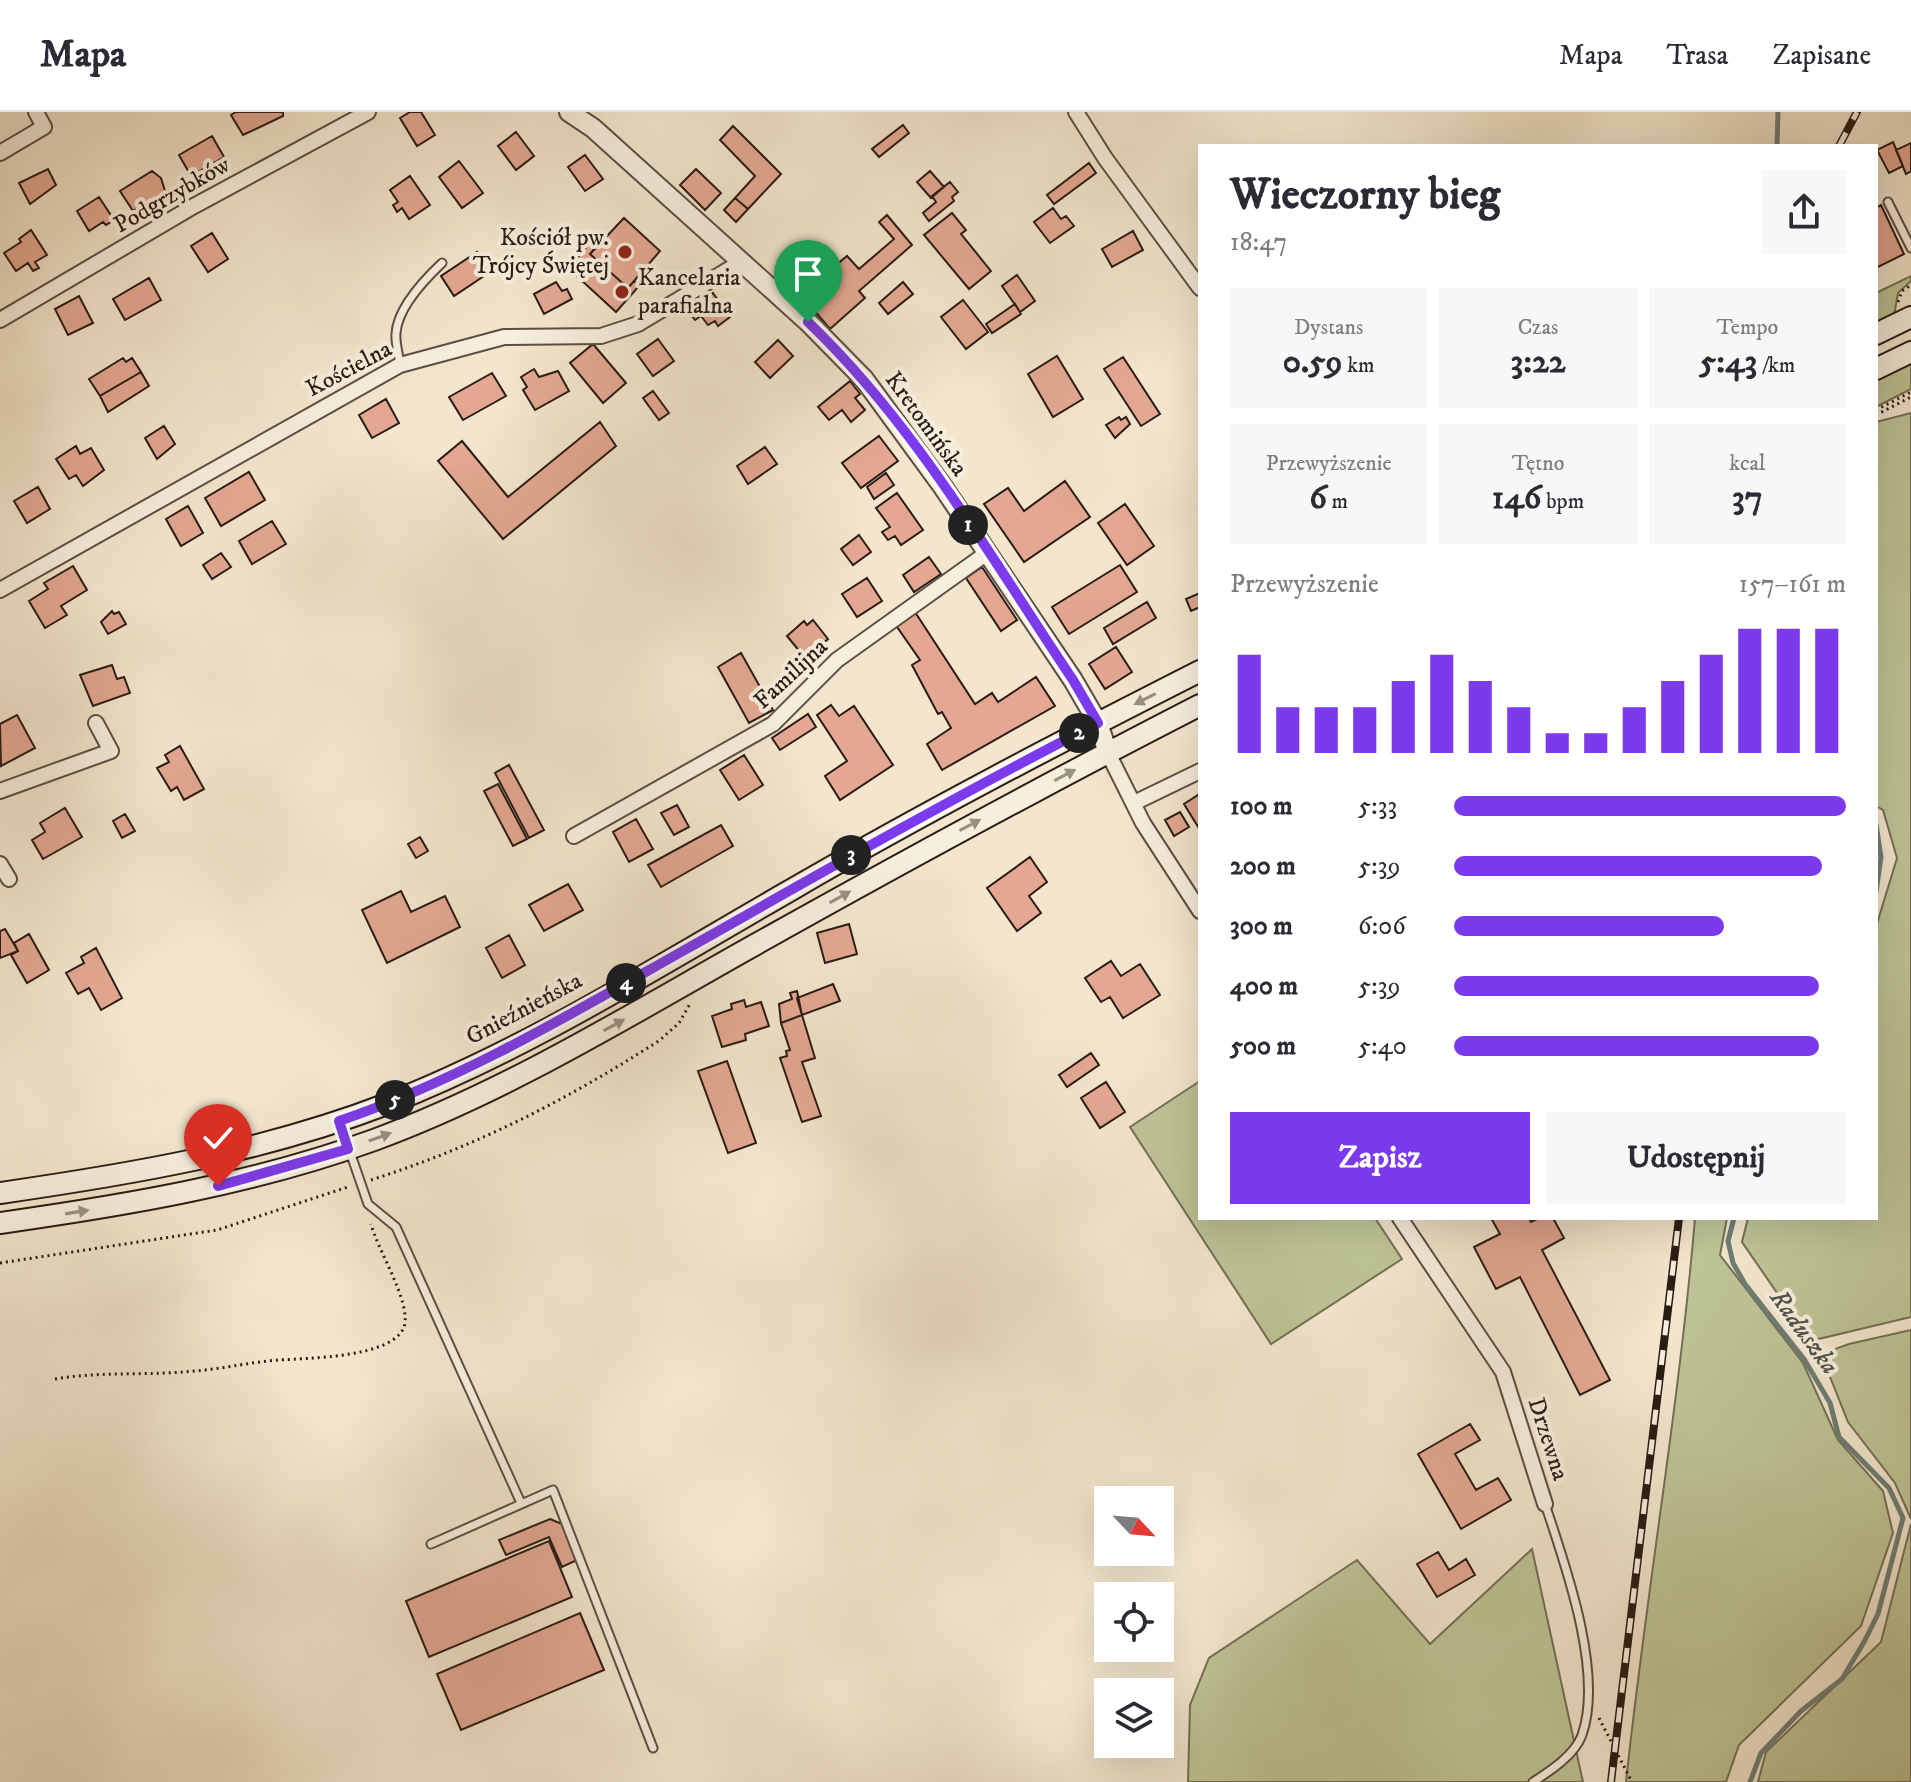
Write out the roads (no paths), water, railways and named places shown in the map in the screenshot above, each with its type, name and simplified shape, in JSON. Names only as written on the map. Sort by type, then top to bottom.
[{"type":"main road","points":[[1878,333],[1905,314]]},
{"type":"main road","points":[[1878,368],[1911,352]]},
{"type":"main road","name":"Gnieźnieńska","points":[[0,1193],[183,1163],[255,1146],[339,1121],[423,1089],[518,1043],[883,837],[1198,672]]},
{"type":"main road","points":[[0,1223],[191,1193],[348,1149],[437,1115],[544,1063],[918,853],[1198,706]]},
{"type":"street","points":[[0,153],[44,127],[36,112]]},
{"type":"street","name":"Podgrzybków","points":[[0,320],[194,206],[368,112]]},
{"type":"street","name":"Kretomińska","points":[[569,112],[593,128],[856,370],[943,487],[987,553],[1098,723],[1108,753]]},
{"type":"street","points":[[1076,112],[1105,158],[1198,285]]},
{"type":"street","name":"Kościelna","points":[[0,590],[400,365],[504,337],[601,336],[638,324],[741,262]]},
{"type":"street","name":"Familijna","points":[[574,836],[773,724],[837,660],[987,553]]},
{"type":"street","points":[[0,791],[111,751],[96,723]]},
{"type":"street","points":[[1108,753],[1143,823],[1198,908]]},
{"type":"street","points":[[1134,803],[1198,772]]},
{"type":"street","points":[[0,864],[9,879]]},
{"type":"street","name":"Drzewna","points":[[1401,1220],[1503,1372],[1545,1504]]},
{"type":"lane","points":[[1888,202],[1911,248]]},
{"type":"lane","points":[[400,365],[396,331],[401,316],[414,294],[442,263]]},
{"type":"lane","points":[[339,1121],[368,1204],[396,1227],[521,1503]]},
{"type":"lane","points":[[431,1544],[553,1490],[653,1748]]},
{"type":"lane","name":"Drzewna","points":[[1533,1782],[1564,1759],[1582,1737],[1588,1699],[1587,1665],[1573,1598],[1545,1504]]},
{"type":"waterway","name":"Raduszka","points":[[1777,144],[1778,112]]},
{"type":"waterway","name":"Raduszka","points":[[1878,837],[1881,857],[1878,878]]},
{"type":"waterway","name":"Raduszka","points":[[1733,1220],[1728,1241],[1733,1263],[1745,1284],[1804,1359],[1830,1403],[1839,1437],[1889,1488],[1903,1518],[1878,1614],[1864,1642],[1842,1679],[1801,1711],[1761,1753],[1750,1782]]},
{"type":"railway","points":[[1840,144],[1857,112]]},
{"type":"railway","points":[[1611,1782],[1679,1220]]},
{"type":"place","name":"Kościół pw. Trójcy Świętej","points":[[625,252]]},
{"type":"place","name":"Kancelaria parafialna","points":[[622,292]]}]
